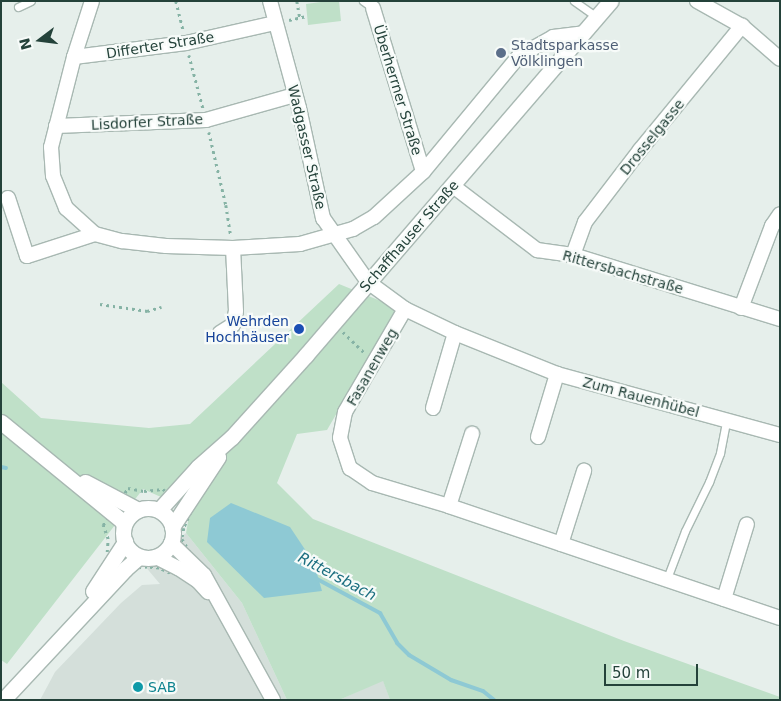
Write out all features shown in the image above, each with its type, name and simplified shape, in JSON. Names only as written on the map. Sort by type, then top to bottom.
[{"type":"street","points":[[92,1],[74,57],[51,147],[53,176],[66,208],[95,234]]},
{"type":"street","name":"Wadgasser Straße","points":[[270,1],[295,95],[324,218],[334,236],[368,282]]},
{"type":"street","name":"Schaffhauser Straße","points":[[159,510],[198,467],[232,437],[334,324],[610,1]]},
{"type":"street","points":[[698,1],[742,26],[780,59]]},
{"type":"street","name":"Überherrner Straße","points":[[368,5],[423,172]]},
{"type":"street","name":"Differter Straße","points":[[74,57],[186,44],[275,23]]},
{"type":"street","name":"Drosselgasse","points":[[573,255],[585,222],[640,150],[742,26]]},
{"type":"street","points":[[8,198],[27,256],[95,234],[134,242],[233,248],[300,244],[334,236],[353,229],[374,217],[423,172],[519,56],[553,37],[584,33]]},
{"type":"street","name":"Lisdorfer Straße","points":[[56,126],[206,120],[295,95]]},
{"type":"street","name":"Rittersbachstraße","points":[[453,186],[537,250],[573,255],[780,319]]},
{"type":"street","points":[[741,308],[772,226],[780,214]]},
{"type":"street","points":[[220,333],[233,325],[236,311],[233,248]]},
{"type":"street","name":"Zum Rauenhübel","points":[[368,282],[405,309],[455,333],[556,374],[780,435]]},
{"type":"street","name":"Fasanenweg","points":[[405,309],[346,412],[340,438],[350,468],[372,483],[449,506],[724,599],[778,613]]},
{"type":"street","points":[[433,408],[455,333]]},
{"type":"street","points":[[538,436],[556,374]]},
{"type":"street","points":[[1,422],[48,461],[115,507],[138,510]]},
{"type":"street","points":[[449,506],[472,434]]},
{"type":"street","name":"Schaffhauser Straße","points":[[172,526],[232,437]]},
{"type":"street","points":[[561,544],[584,471]]},
{"type":"street","points":[[3,700],[68,628],[120,564],[125,542],[124,525],[115,507]]},
{"type":"street","points":[[124,525],[132,514],[145,508],[159,510],[170,520],[172,526],[171,543],[181,562],[223,610],[273,700]]},
{"type":"street","points":[[724,599],[747,524]]},
{"type":"street","points":[[125,542],[128,548],[139,557]]},
{"type":"street","points":[[156,557],[162,554],[171,543]]},
{"type":"street","points":[[120,564],[139,557],[156,557],[181,562]]},
{"type":"lane","points":[[18,7],[31,1]]},
{"type":"lane","points":[[574,1],[598,17]]},
{"type":"lane","points":[[666,580],[684,531],[709,482],[720,453],[726,421]]},
{"type":"path","points":[[297,1],[300,18]]},
{"type":"path","points":[[275,23],[307,16]]},
{"type":"path","points":[[100,304],[148,311],[161,307]]},
{"type":"path","points":[[334,324],[374,362]]},
{"type":"path","points":[[128,488],[144,492],[163,489],[184,506],[191,512],[184,528],[182,539],[190,552],[170,573],[159,568],[135,568],[129,573],[107,552],[108,539],[103,525],[128,488]]},
{"type":"shaded area","points":[[186,533],[242,603],[287,700],[40,700],[55,672],[121,603],[142,585],[160,584],[144,565]]},
{"type":"shaded area","points":[[383,680],[390,700],[339,700]]},
{"type":"green space","points":[[339,1],[341,21],[308,25],[306,4]]},
{"type":"green space","points":[[339,284],[398,308],[327,430],[297,434],[277,483],[313,519],[624,641],[780,697],[780,700],[390,700],[383,681],[339,700],[287,700],[242,603],[186,533],[190,510],[143,489],[7,664],[1,660],[1,382],[41,418],[149,428],[190,424]]},
{"type":"water","points":[[231,503],[290,527],[314,563],[322,591],[264,598],[207,542],[210,518]]},
{"type":"waterway","name":"Rittersbach","points":[[1,467],[6,468]]},
{"type":"waterway","name":"Rittersbach","points":[[317,579],[380,613],[397,643],[409,655],[451,680],[483,691],[494,700]]},
{"type":"place","name":"Stadtsparkasse Völklingen","points":[[501,53]]},
{"type":"place","name":"Wehrden Hochhäuser","points":[[299,329]]},
{"type":"place","name":"SAB","points":[[138,687]]}]
